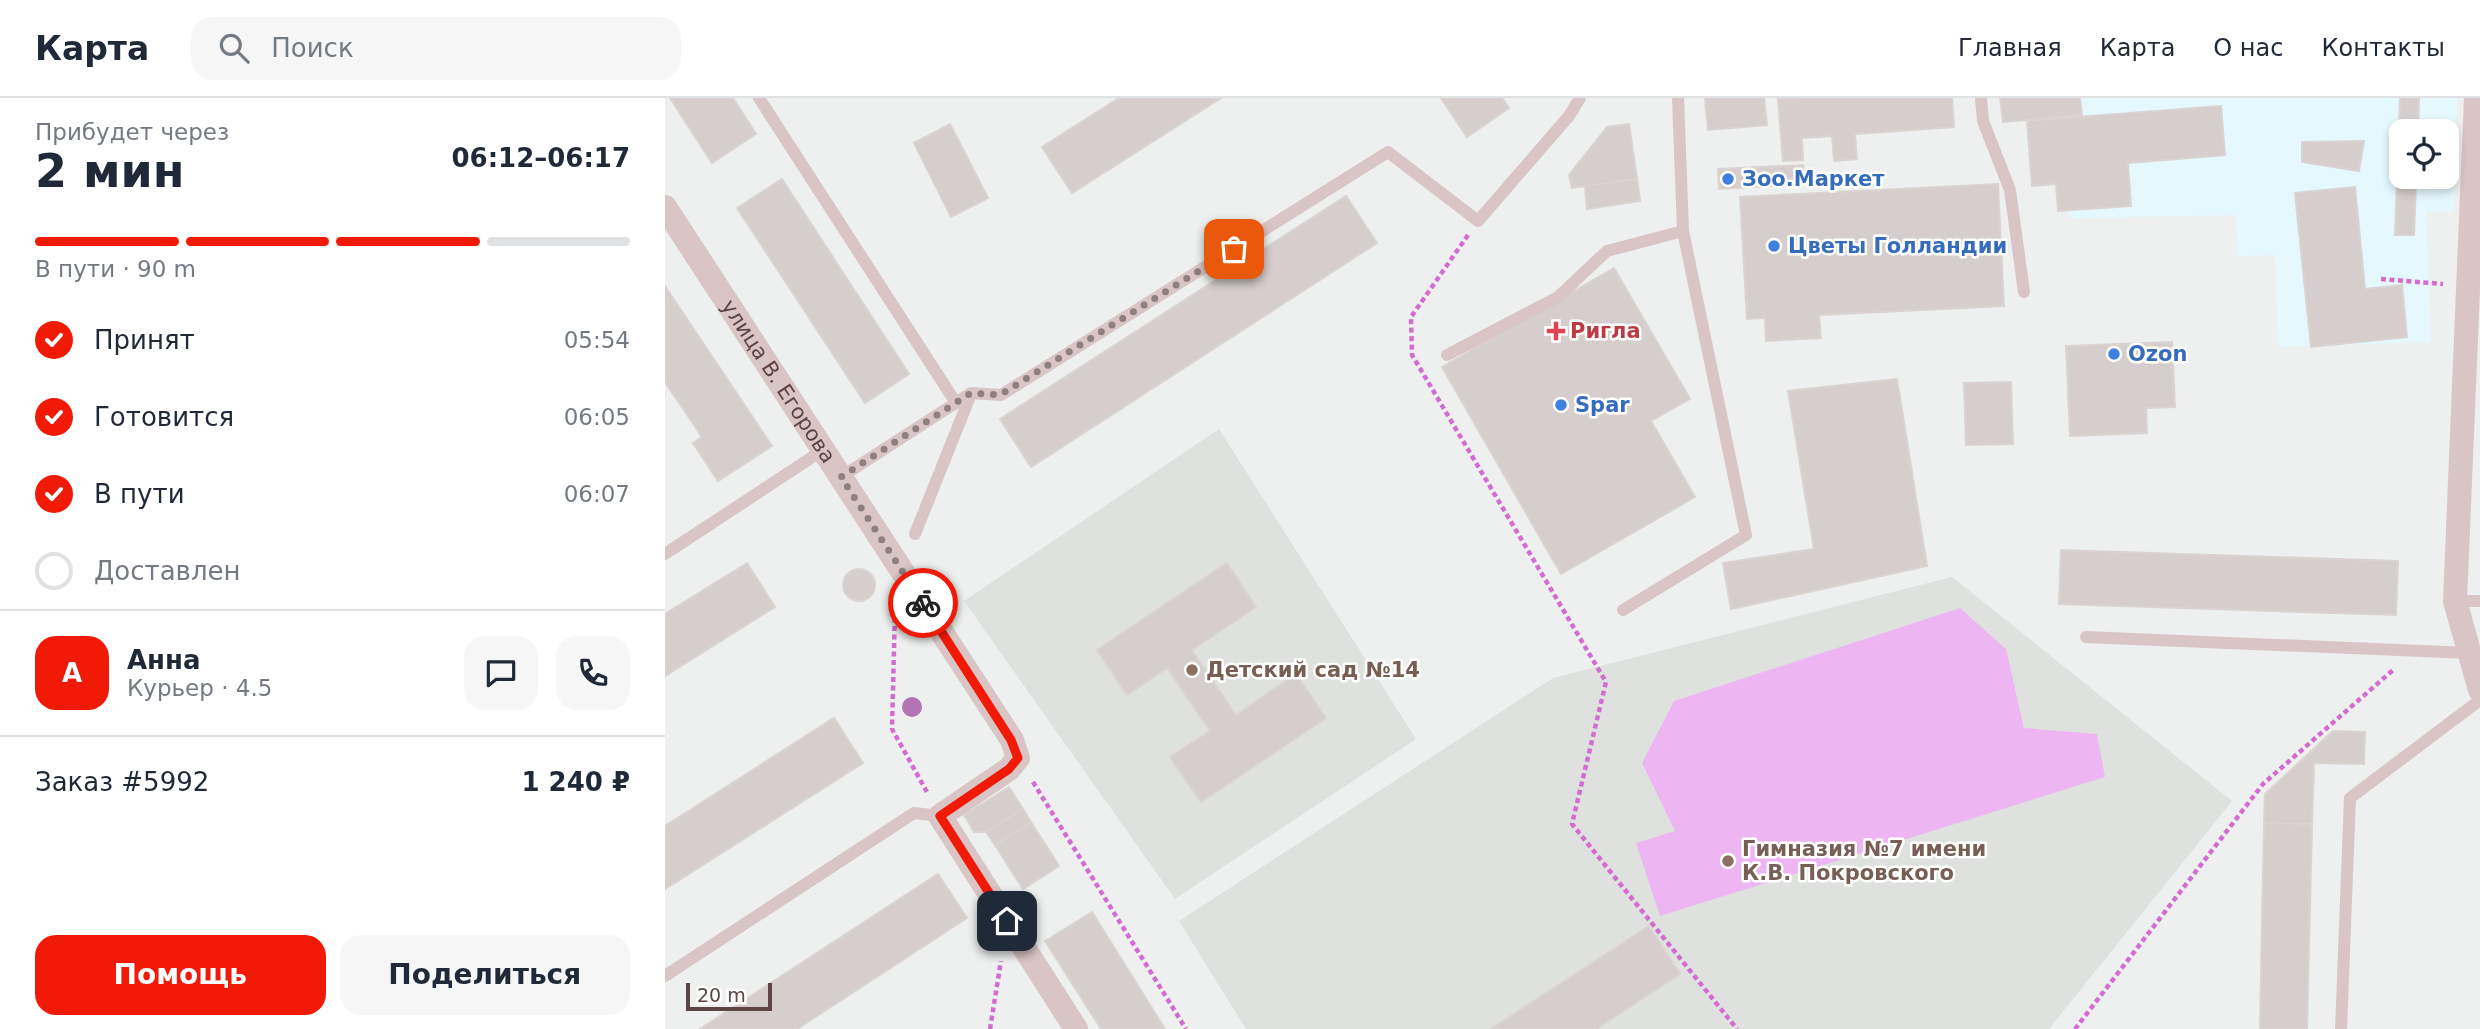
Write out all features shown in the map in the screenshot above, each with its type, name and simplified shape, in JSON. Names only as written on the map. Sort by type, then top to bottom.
[{"type":"street","points":[[2476,98],[2476,173],[2468,286],[2455,601],[2480,690]]},
{"type":"street","name":"улица В. Егорова","points":[[665,207],[1011,740],[1018,758]]},
{"type":"street","points":[[1018,758],[1009,769],[940,816],[1076,1029]]},
{"type":"lane","points":[[759,98],[956,403]]},
{"type":"lane","points":[[841,477],[971,393],[1000,395],[1388,152],[1478,221],[1569,116],[1580,98]]},
{"type":"lane","points":[[1623,610],[1746,535],[1683,231],[1678,98]]},
{"type":"lane","points":[[1980,98],[1983,121],[2010,190],[2024,292]]},
{"type":"lane","points":[[1447,355],[1558,296],[1607,251],[1683,231]]},
{"type":"lane","points":[[915,534],[971,393]]},
{"type":"lane","points":[[665,554],[823,450]]},
{"type":"lane","points":[[2455,601],[2480,601]]},
{"type":"lane","points":[[2087,637],[2469,653]]},
{"type":"lane","points":[[2341,1029],[2350,798],[2480,700]]},
{"type":"lane","points":[[665,976],[914,813],[940,816]]},
{"type":"path","points":[[1478,221],[1411,317],[1412,355],[1606,682],[1572,824],[1737,1029]]},
{"type":"path","points":[[2381,279],[2468,286]]},
{"type":"path","points":[[901,570],[895,584],[892,729],[940,816]]},
{"type":"path","points":[[2075,1029],[2263,784],[2415,650]]},
{"type":"path","points":[[1018,758],[1186,1029]]},
{"type":"path","points":[[990,1029],[1007,921]]},
{"type":"shaded area","points":[[2047,98],[2457,98],[2456,119],[2389,119],[2389,189],[2455,189],[2454,211],[2426,212],[2431,342],[2278,347],[2275,255],[2238,256],[2236,215],[2070,218]]},
{"type":"shaded area","name":"Детский сад №14","points":[[1219,429],[1416,739],[1175,899],[964,601]]},
{"type":"shaded area","name":"Гимназия №7 имени К.В. Покровского","points":[[1952,577],[2232,801],[2049,1029],[1246,1029],[1179,921],[1553,678]]},
{"type":"shaded area","points":[[1960,608],[2006,649],[2024,728],[2097,734],[2105,777],[1660,916],[1636,843],[1675,831],[1642,763],[1674,701]]},
{"type":"building","points":[[670,98],[733,98],[756,134],[712,163]]},
{"type":"building","points":[[1119,98],[1221,98],[1072,193],[1042,147]]},
{"type":"building","points":[[1441,98],[1502,98],[1509,108],[1467,137]]},
{"type":"building","points":[[1705,98],[1764,98],[1767,125],[1708,130]]},
{"type":"building","points":[[1952,98],[1954,127],[1855,134],[1857,159],[1834,161],[1832,136],[1802,138],[1803,160],[1783,161],[1778,99]]},
{"type":"building","points":[[2000,98],[2080,98],[2082,115],[2003,122]]},
{"type":"building","points":[[2400,98],[2419,98],[2418,119],[2399,119]]},
{"type":"building","points":[[2221,106],[2225,155],[2128,163],[2131,206],[2058,211],[2056,184],[2032,186],[2027,121]]},
{"type":"building","points":[[950,124],[988,198],[951,217],[914,143]]},
{"type":"building","points":[[1629,124],[1637,179],[1572,188],[1569,175],[1607,127]]},
{"type":"building","points":[[2364,141],[2359,171],[2302,162],[2302,142]]},
{"type":"building","points":[[1803,165],[1804,184],[1719,189],[1718,169]]},
{"type":"building","points":[[782,179],[909,374],[865,403],[737,208]]},
{"type":"building","points":[[1637,179],[1640,201],[1587,209],[1585,186]]},
{"type":"building","points":[[1998,184],[2004,306],[1819,315],[1821,338],[1766,341],[1765,318],[1747,319],[1740,197]]},
{"type":"building","points":[[2355,187],[2365,289],[2402,285],[2407,337],[2311,347],[2295,193]]},
{"type":"building","points":[[2397,189],[2416,189],[2414,235],[2395,235]]},
{"type":"building","points":[[1346,196],[1377,243],[1031,467],[1000,419]]},
{"type":"building","points":[[1614,268],[1690,399],[1651,421],[1695,497],[1561,574],[1442,367]]},
{"type":"building","points":[[665,286],[772,446],[718,481],[693,443],[702,437],[665,382]]},
{"type":"building","points":[[2172,342],[2175,407],[2146,408],[2147,433],[2070,436],[2066,346]]},
{"type":"building","points":[[1897,379],[1927,566],[1731,609],[1723,563],[1814,549],[1788,391]]},
{"type":"building","points":[[2011,382],[2013,444],[1966,445],[1964,383]]},
{"type":"building","points":[[2061,550],[2398,561],[2396,615],[2059,604]]},
{"type":"building","points":[[747,563],[775,607],[665,676],[665,614]]},
{"type":"building","points":[[1227,563],[1256,607],[1192,650],[1236,715],[1296,674],[1326,718],[1201,802],[1170,757],[1210,731],[1167,668],[1127,695],[1097,650]]},
{"type":"building","points":[[859,569],[870,574],[875,585],[870,596],[859,601],[848,596],[843,585],[848,574]]},
{"type":"building","points":[[834,718],[863,763],[665,889],[665,826]]},
{"type":"building","points":[[2333,731],[2365,732],[2364,764],[2314,763],[2312,824],[2264,823],[2265,794]]},
{"type":"building","points":[[1009,787],[1023,809],[986,832],[974,832],[964,815]]},
{"type":"building","points":[[1023,809],[1031,822],[995,845],[986,832]]},
{"type":"building","points":[[1031,822],[1059,866],[1023,889],[995,845]]},
{"type":"building","points":[[2264,823],[2312,824],[2307,1029],[2260,1029]]},
{"type":"building","points":[[938,874],[967,918],[797,1029],[700,1029]]},
{"type":"building","points":[[1092,912],[1165,1029],[1101,1029],[1045,941]]},
{"type":"building","points":[[1649,926],[1680,974],[1596,1029],[1491,1029]]},
{"type":"way so far","points":[[923,603],[841,477],[971,393],[1000,395],[1234,249]]},
{"type":"place","name":"Зоо.Маркет","points":[[1728,179]]},
{"type":"place","name":"Цветы Голландии","points":[[1774,246]]},
{"type":"place","name":"Ригла","points":[[1556,331]]},
{"type":"place","name":"Ozon","points":[[2114,354]]},
{"type":"place","name":"Spar","points":[[1561,405]]},
{"type":"place","name":"Детский сад №14","points":[[1192,670]]},
{"type":"place","name":"Гимназия №7 имени К.В. Покровского","points":[[1728,861]]},
{"type":"route","points":[[923,603],[1011,740],[1018,758],[1009,769],[940,816],[1007,921]]}]
